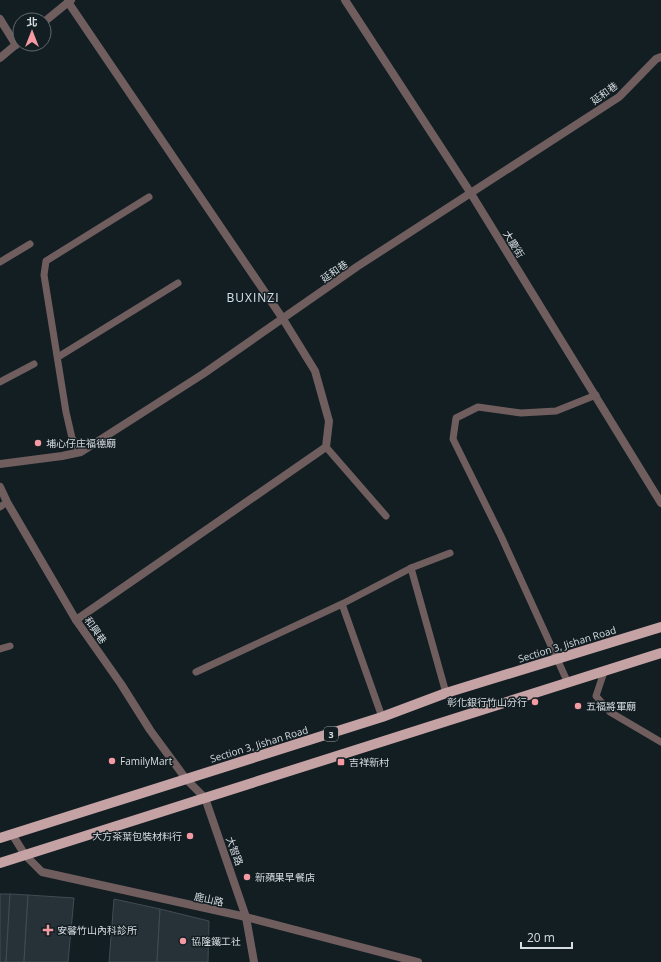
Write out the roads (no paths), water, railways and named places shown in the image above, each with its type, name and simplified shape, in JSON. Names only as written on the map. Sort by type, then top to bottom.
[{"type":"main road","name":"Section 3, Jishan Road","points":[[0,838],[382,717],[446,693],[661,628]]},
{"type":"main road","name":"3","points":[[0,863],[661,653]]},
{"type":"street","name":"大慶街","points":[[345,0],[470,192],[661,503]]},
{"type":"street","points":[[52,15],[69,1],[283,319],[315,371],[329,421],[326,447],[76,620]]},
{"type":"street","points":[[0,19],[12,35]]},
{"type":"street","points":[[0,58],[12,48]]},
{"type":"street","name":"延和巷","points":[[0,464],[81,452],[203,374],[358,266],[470,192],[619,97],[656,59],[661,56]]},
{"type":"street","name":"和興巷","points":[[0,487],[4,505],[76,620],[121,684],[150,730],[186,779]]},
{"type":"street","name":"大智路","points":[[186,779],[205,798],[246,918],[254,962]]},
{"type":"street","name":"鹿山路","points":[[12,834],[25,855],[42,872],[246,918],[418,962]]},
{"type":"lane","points":[[81,452],[72,438],[66,412],[44,275],[46,261],[149,197]]},
{"type":"lane","points":[[0,262],[30,244]]},
{"type":"lane","points":[[58,357],[178,283]]},
{"type":"lane","points":[[0,382],[34,364]]},
{"type":"lane","points":[[568,683],[501,536],[453,439],[456,418],[478,407],[521,413],[556,411],[596,395]]},
{"type":"lane","points":[[326,447],[386,516]]},
{"type":"lane","points":[[196,672],[342,604],[411,568],[450,553]]},
{"type":"lane","points":[[411,568],[446,693]]},
{"type":"lane","points":[[342,604],[382,717]]},
{"type":"lane","points":[[0,649],[10,646]]},
{"type":"lane","points":[[604,672],[596,696],[610,712],[661,742]]},
{"type":"place","name":"埔心仔庄福德廟","points":[[38,443]]},
{"type":"place","name":"彰化銀行竹山分行","points":[[535,702]]},
{"type":"place","name":"五福將軍廟","points":[[578,706]]},
{"type":"place","name":"FamilyMart","points":[[112,761]]},
{"type":"place","name":"吉祥新村","points":[[341,762]]},
{"type":"place","name":"大方茶葉包裝材料行","points":[[190,836]]},
{"type":"place","name":"新蘋果早餐店","points":[[247,877]]},
{"type":"place","name":"安馨竹山內科診所","points":[[48,930]]},
{"type":"place","name":"協隆鐵工社","points":[[183,941]]},
{"type":"district","name":"BUXINZI","points":[[253,297]]}]
